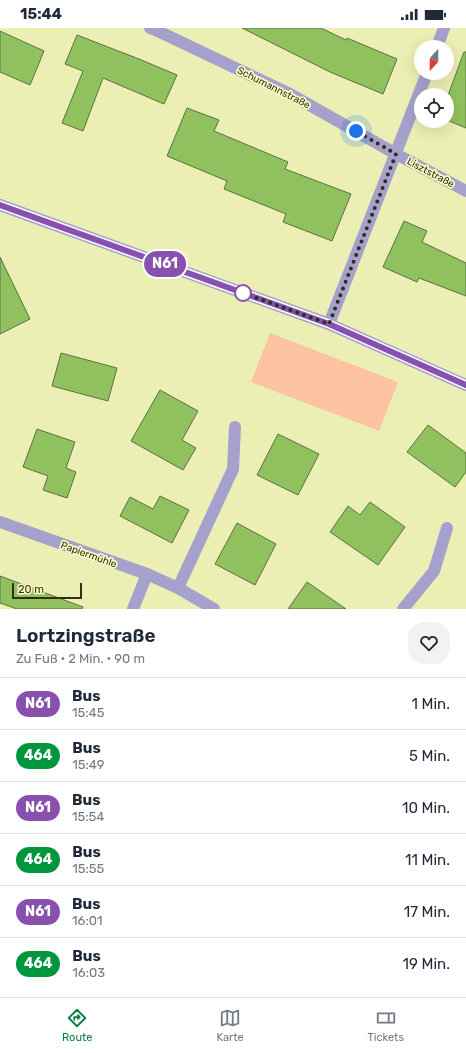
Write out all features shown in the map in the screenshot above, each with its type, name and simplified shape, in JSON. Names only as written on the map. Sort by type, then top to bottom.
[{"type":"street","name":"Schumannstraße","points":[[150,28],[290,94],[396,154]]},
{"type":"street","points":[[440,40],[444,28]]},
{"type":"street","points":[[329,324],[424,80]]},
{"type":"street","name":"Lisztstraße","points":[[396,154],[466,191]]},
{"type":"street","points":[[0,205],[329,324],[466,385]]},
{"type":"street","points":[[178,588],[233,469],[235,427]]},
{"type":"street","name":"Papiermühle","points":[[0,522],[146,574],[178,588],[214,609]]},
{"type":"street","points":[[403,609],[434,571],[447,528]]},
{"type":"street","points":[[133,609],[146,574]]},
{"type":"shaded area","points":[[270,333],[398,382],[379,431],[251,382]]},
{"type":"building","points":[[242,28],[321,28],[346,40],[347,38],[397,59],[383,94],[330,72]]},
{"type":"building","points":[[0,31],[44,51],[30,85],[0,72]]},
{"type":"building","points":[[77,35],[177,75],[164,104],[103,78],[83,131],[62,123],[83,71],[65,64]]},
{"type":"building","points":[[464,52],[466,52],[466,128],[454,123],[454,88],[451,88]]},
{"type":"building","points":[[187,108],[219,120],[214,131],[288,162],[285,169],[351,194],[332,241],[283,222],[286,214],[224,189],[227,181],[167,156]]},
{"type":"building","points":[[404,221],[427,231],[422,242],[466,263],[466,296],[419,278],[417,282],[383,267]]},
{"type":"building","points":[[0,257],[30,319],[0,334]]},
{"type":"building","points":[[61,353],[117,368],[108,401],[52,386]]},
{"type":"building","points":[[160,390],[198,411],[182,440],[196,448],[183,470],[131,441]]},
{"type":"building","points":[[428,425],[466,453],[466,472],[455,487],[407,452]]},
{"type":"building","points":[[37,429],[75,442],[66,468],[76,472],[67,498],[43,490],[48,476],[23,467]]},
{"type":"building","points":[[278,434],[319,454],[298,495],[257,475]]},
{"type":"building","points":[[160,496],[189,510],[172,543],[120,516],[130,497],[153,509]]},
{"type":"building","points":[[370,502],[405,527],[378,565],[330,532],[348,506],[360,515]]},
{"type":"building","points":[[237,523],[276,544],[255,585],[215,564]]},
{"type":"building","points":[[0,576],[83,607],[82,609],[17,609],[0,603]]},
{"type":"building","points":[[307,582],[346,609],[288,609]]},
{"type":"bus line","name":"N61","points":[[0,205],[329,324],[466,385]]},
{"type":"route","points":[[243,293],[329,324],[396,154],[356,131]]}]
